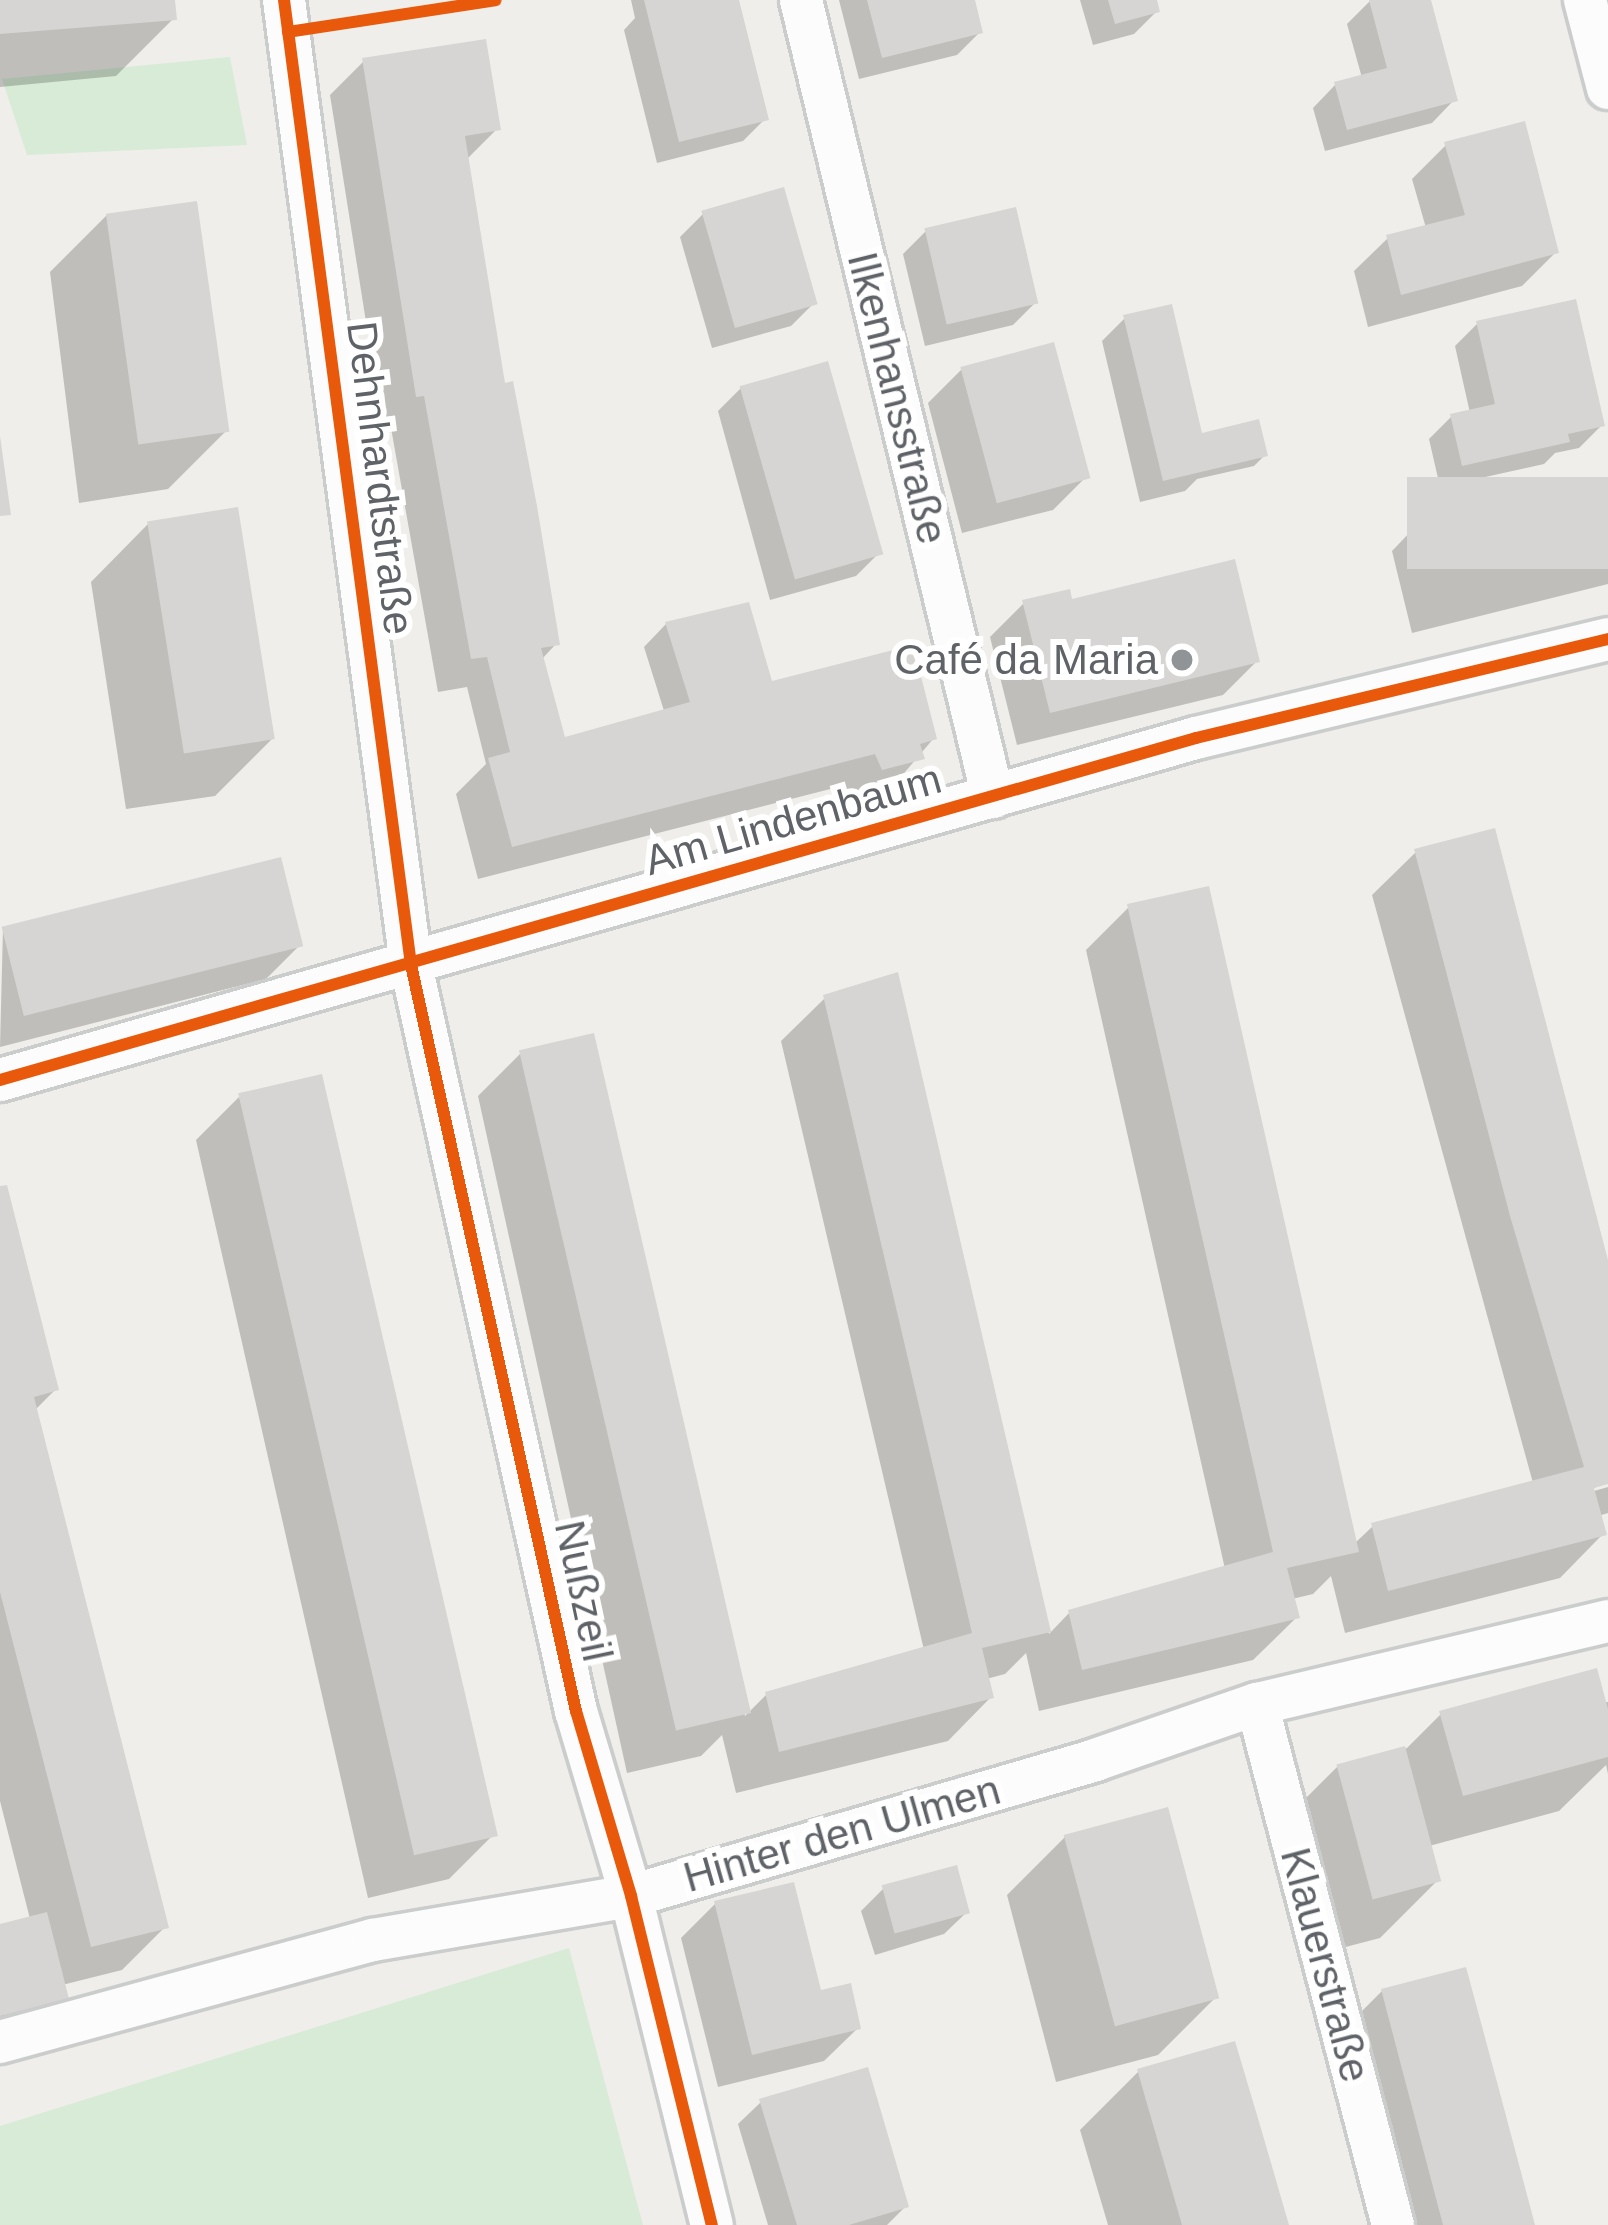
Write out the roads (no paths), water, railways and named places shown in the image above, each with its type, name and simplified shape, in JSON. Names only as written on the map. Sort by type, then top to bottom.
[{"type":"street","name":"Dehnhardtstraße","points":[[284,0],[411,965]]},
{"type":"street","name":"Ilkenhansstraße","points":[[801,0],[993,797]]},
{"type":"street","points":[[1585,0],[1608,88]]},
{"type":"street","name":"Am Lindenbaum","points":[[0,1079],[1196,738],[1608,639]]},
{"type":"street","name":"Nußzeil","points":[[411,965],[576,1711],[631,1896],[712,2225]]},
{"type":"street","name":"Hinter den Ulmen","points":[[0,2042],[374,1940],[631,1896],[1095,1760],[1257,1704],[1608,1622]]},
{"type":"street","name":"Klauerstraße","points":[[1257,1704],[1393,2225]]},
{"type":"place","name":"Café da Maria","points":[[1182,660]]}]
